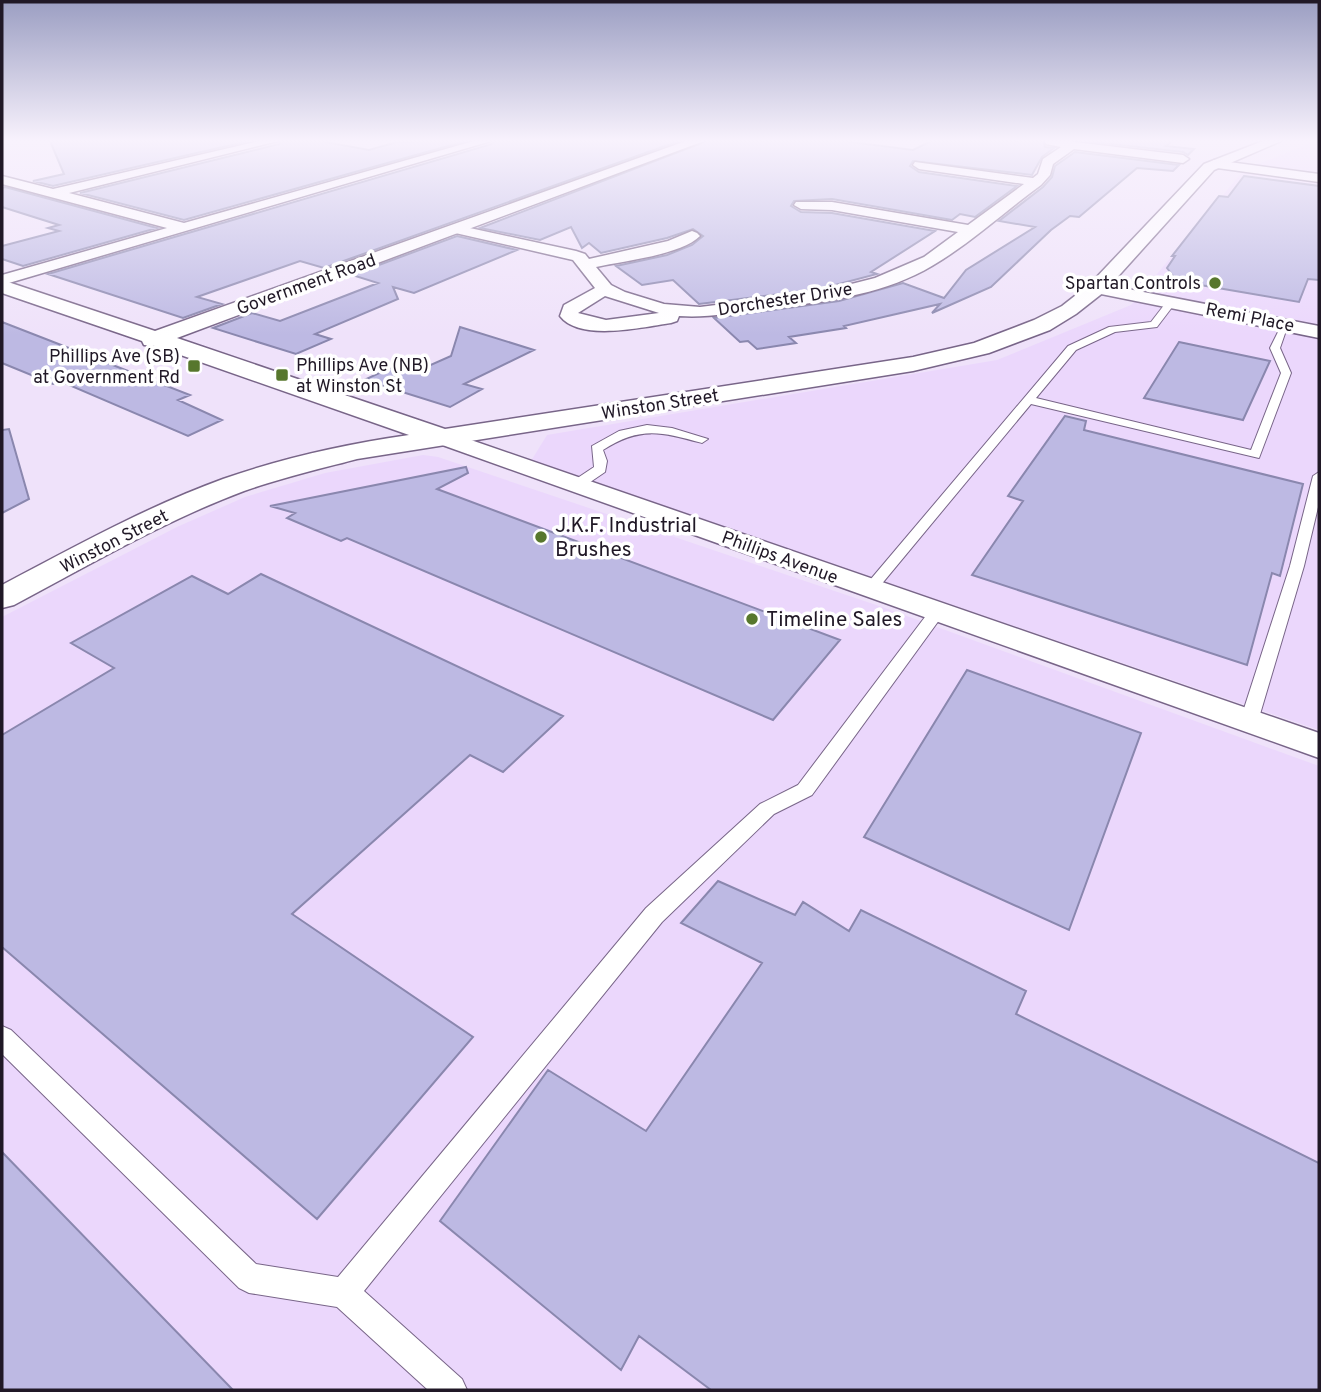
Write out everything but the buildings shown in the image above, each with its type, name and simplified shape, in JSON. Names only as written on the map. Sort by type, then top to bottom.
[{"type":"street","points":[[104,206],[184,227]]},
{"type":"street","points":[[2,280],[258,206]]},
{"type":"street","name":"Government Road","points":[[152,340],[519,206]]},
{"type":"street","points":[[831,206],[971,230]]},
{"type":"street","name":"Dorchester Drive","points":[[700,312],[636,303],[605,289],[570,309],[569,316],[601,326],[820,297],[881,282],[930,260],[1004,206]]},
{"type":"street","name":"Winston Street","points":[[2,598],[172,512],[231,486],[285,469],[356,451],[913,363],[981,348],[1042,325],[1069,310],[1097,288],[1171,206]]},
{"type":"street","points":[[456,229],[570,254],[587,264],[605,289]]},
{"type":"street","points":[[587,264],[673,246],[692,236]]},
{"type":"street","name":"Phillips Avenue","points":[[2,286],[152,340],[578,484],[1319,746]]},
{"type":"street","name":"Remi Place","points":[[1097,288],[1319,332]]},
{"type":"lane","points":[[870,589],[1072,348],[1113,329],[1154,325],[1171,302]]},
{"type":"lane","points":[[1028,400],[1255,455],[1286,373],[1275,348],[1286,324]]},
{"type":"lane","points":[[578,484],[600,470],[601,461],[596,449],[624,432],[651,426],[702,439]]},
{"type":"lane","points":[[1249,721],[1297,566],[1319,476]]},
{"type":"lane","points":[[344,1293],[654,915],[766,809],[805,790],[937,612]]},
{"type":"lane","points":[[2,1038],[249,1278],[344,1293],[451,1390]]},
{"type":"shaded area","points":[[1214,206],[1319,206],[1319,730],[531,461],[547,435],[997,360],[1131,305]]},
{"type":"shaded area","points":[[423,455],[438,457],[882,607],[1319,766],[1319,1390],[2,1390],[2,617],[177,527],[245,497],[325,473]]},
{"type":"place","name":"Spartan Controls","points":[[1215,283]]},
{"type":"place","name":"Phillips Ave (SB) at Government Rd","points":[[194,366]]},
{"type":"place","name":"Phillips Ave (NB) at Winston St","points":[[282,375]]},
{"type":"place","name":"J.K.F. Industrial Brushes","points":[[541,537]]},
{"type":"place","name":"Timeline Sales","points":[[752,619]]}]
